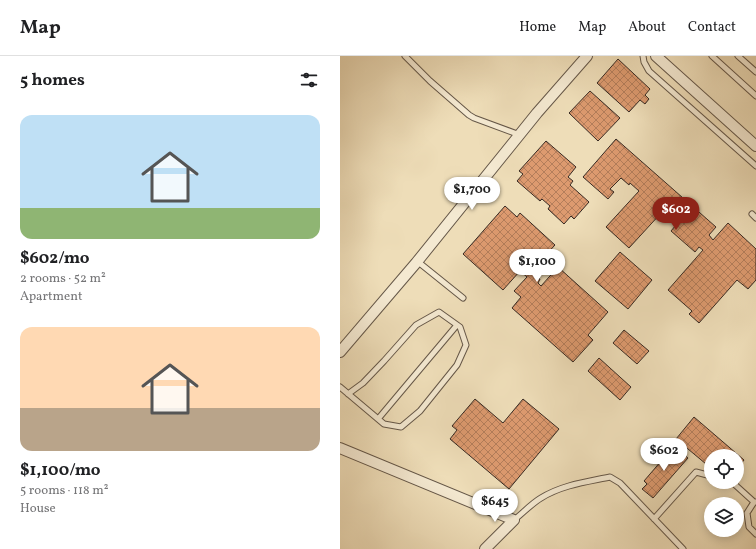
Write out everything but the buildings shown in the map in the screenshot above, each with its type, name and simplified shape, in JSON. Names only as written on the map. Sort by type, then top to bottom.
[{"type":"street","points":[[340,352],[417,262],[520,135],[588,56]]},
{"type":"street","points":[[656,56],[756,146]]},
{"type":"street","points":[[340,448],[514,520],[485,549]]},
{"type":"lane","points":[[405,56],[430,81],[469,115],[520,135]]},
{"type":"lane","points":[[643,56],[644,62],[649,71],[756,166]]},
{"type":"lane","points":[[712,56],[756,96]]},
{"type":"lane","points":[[738,56],[756,72]]},
{"type":"lane","points":[[417,262],[463,298]]},
{"type":"lane","points":[[340,388],[384,424],[401,427],[420,411],[458,365],[466,345],[460,327],[439,312],[416,325],[379,367],[363,383],[348,394]]},
{"type":"lane","points":[[378,419],[457,325]]},
{"type":"lane","points":[[654,518],[696,472],[704,474]]},
{"type":"lane","points":[[514,520],[540,499],[556,490],[570,485],[610,477],[620,483],[683,549]]},
{"type":"lane","points":[[740,489],[755,502],[747,513],[749,527],[756,534]]}]
